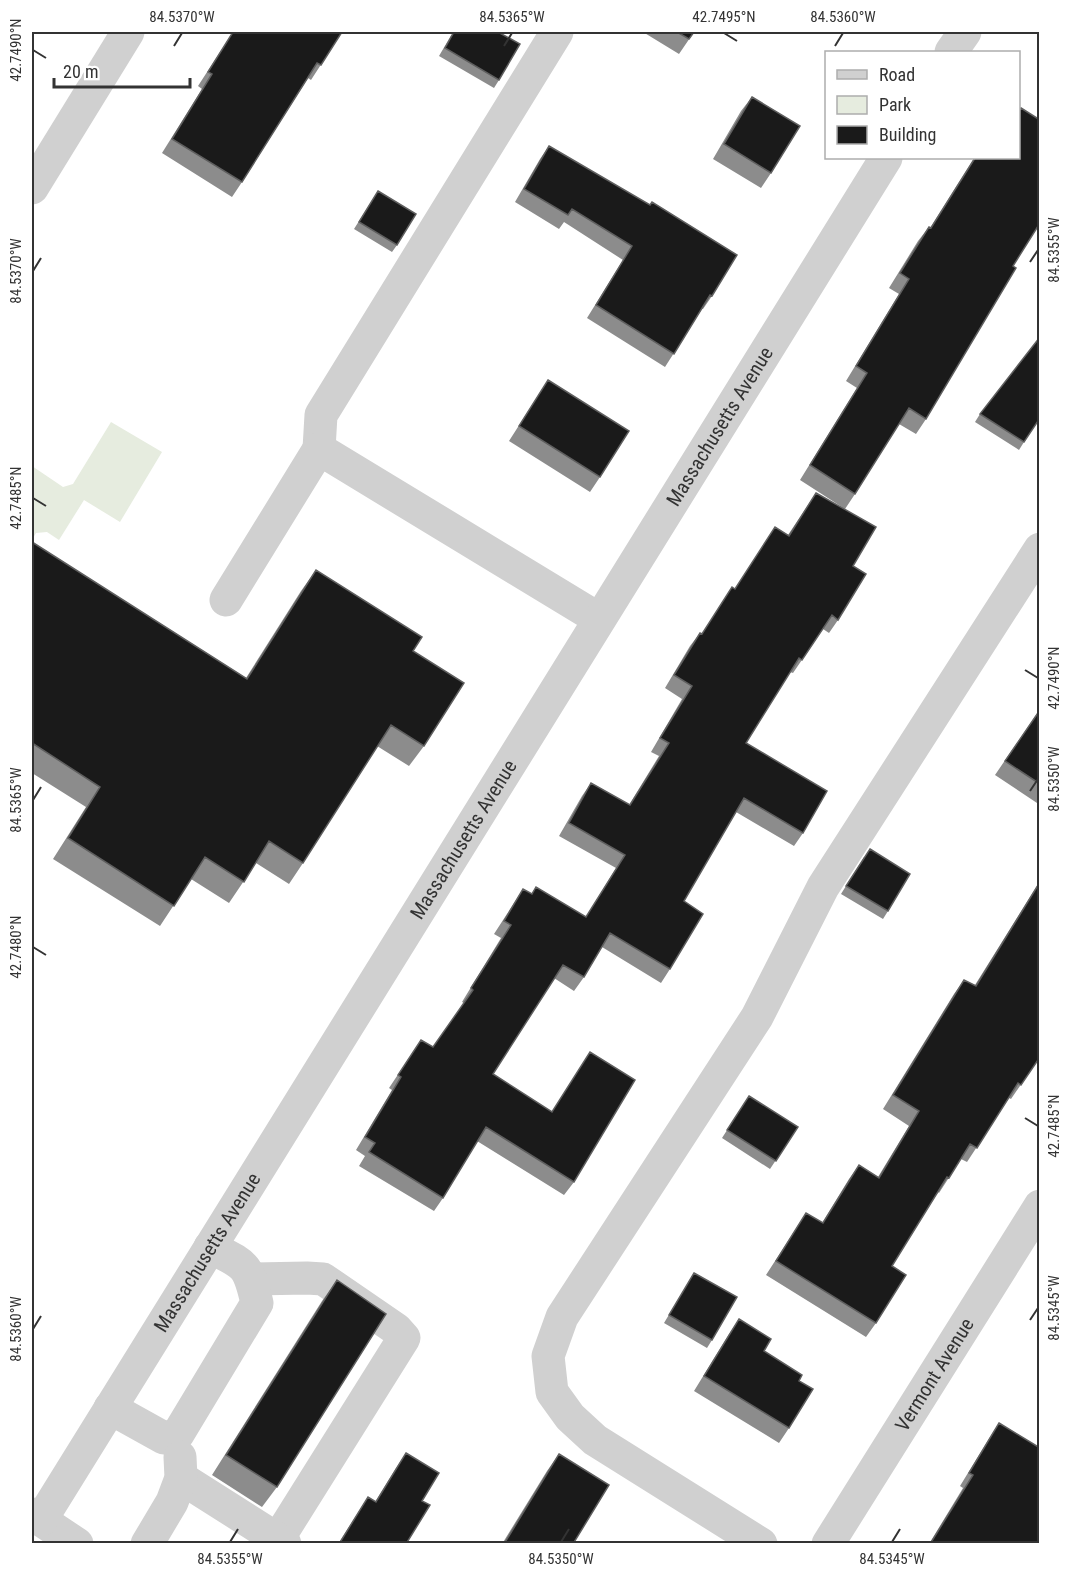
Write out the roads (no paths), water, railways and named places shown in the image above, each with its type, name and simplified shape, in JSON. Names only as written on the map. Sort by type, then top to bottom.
[{"type":"street","points":[[32,188],[128,32]]},
{"type":"street","points":[[226,600],[319,449],[321,415],[557,32]]},
{"type":"street","points":[[952,51],[965,32]]},
{"type":"street","name":"Massachusetts Avenue","points":[[36,1517],[110,1408],[885,159]]},
{"type":"street","points":[[319,449],[599,619]]},
{"type":"street","points":[[742,1538],[586,1433],[570,1417],[552,1392],[548,1356],[562,1317],[757,1017],[823,886],[1040,549]]},
{"type":"street","name":"Vermont Avenue","points":[[828,1544],[1040,1206]]},
{"type":"street","points":[[147,1544],[172,1502],[181,1478],[178,1434],[258,1303],[252,1279],[243,1264],[210,1247]]},
{"type":"street","points":[[181,1478],[281,1541],[404,1338],[396,1329],[323,1279],[252,1279]]},
{"type":"street","points":[[110,1408],[164,1438],[178,1434]]},
{"type":"street","points":[[36,1517],[78,1544]]}]
